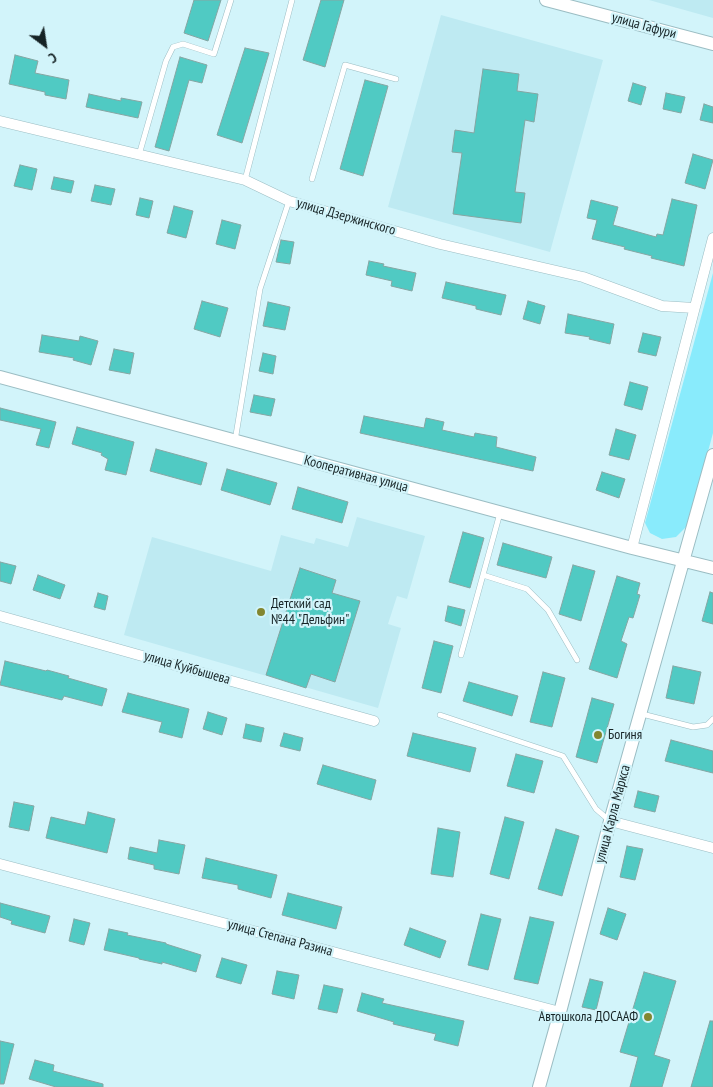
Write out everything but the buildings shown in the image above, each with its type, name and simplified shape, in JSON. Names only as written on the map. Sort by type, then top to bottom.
[{"type":"street","name":"улица Гафури","points":[[546,0],[713,44]]},
{"type":"street","name":"улица Дзержинского","points":[[0,121],[245,180],[289,201],[440,244],[583,277],[662,306],[694,308]]},
{"type":"street","points":[[632,548],[713,238]]},
{"type":"street","name":"Кооперативная улица","points":[[0,377],[632,548],[713,568]]},
{"type":"street","name":"улица Карла Маркса","points":[[539,1087],[610,821],[713,455]]},
{"type":"street","name":"улица Куйбышева","points":[[0,616],[374,721]]},
{"type":"street","points":[[610,821],[713,848]]},
{"type":"street","name":"улица Степана Разина","points":[[0,864],[560,1012]]},
{"type":"lane","points":[[139,156],[166,61],[173,47],[183,44],[214,54],[231,0]]},
{"type":"lane","points":[[245,180],[292,0]]},
{"type":"lane","points":[[312,179],[345,65],[396,79]]},
{"type":"lane","points":[[235,441],[260,289],[289,201]]},
{"type":"lane","points":[[461,656],[501,512]]},
{"type":"lane","points":[[483,575],[527,589],[548,610],[577,660]]},
{"type":"lane","points":[[641,713],[693,727],[707,725],[713,719]]},
{"type":"lane","points":[[440,715],[562,756],[596,809],[610,821]]},
{"type":"shaded area","points":[[649,0],[713,0],[713,18]]},
{"type":"shaded area","points":[[441,15],[603,60],[550,252],[388,207]]},
{"type":"shaded area","points":[[713,273],[713,433],[688,525],[676,537],[662,539],[650,533],[645,523]]},
{"type":"shaded area","name":"Детский сад №44 \"Дельфин\"","points":[[357,517],[425,536],[407,599],[397,596],[388,624],[401,628],[378,708],[124,635],[152,537],[271,571],[281,535],[314,544],[316,538],[348,547]]},
{"type":"place","name":"Детский сад №44 \"Дельфин\"","points":[[261,612]]},
{"type":"place","name":"Богиня","points":[[598,735]]},
{"type":"place","name":"Автошкола ДОСААФ","points":[[648,1017]]}]
